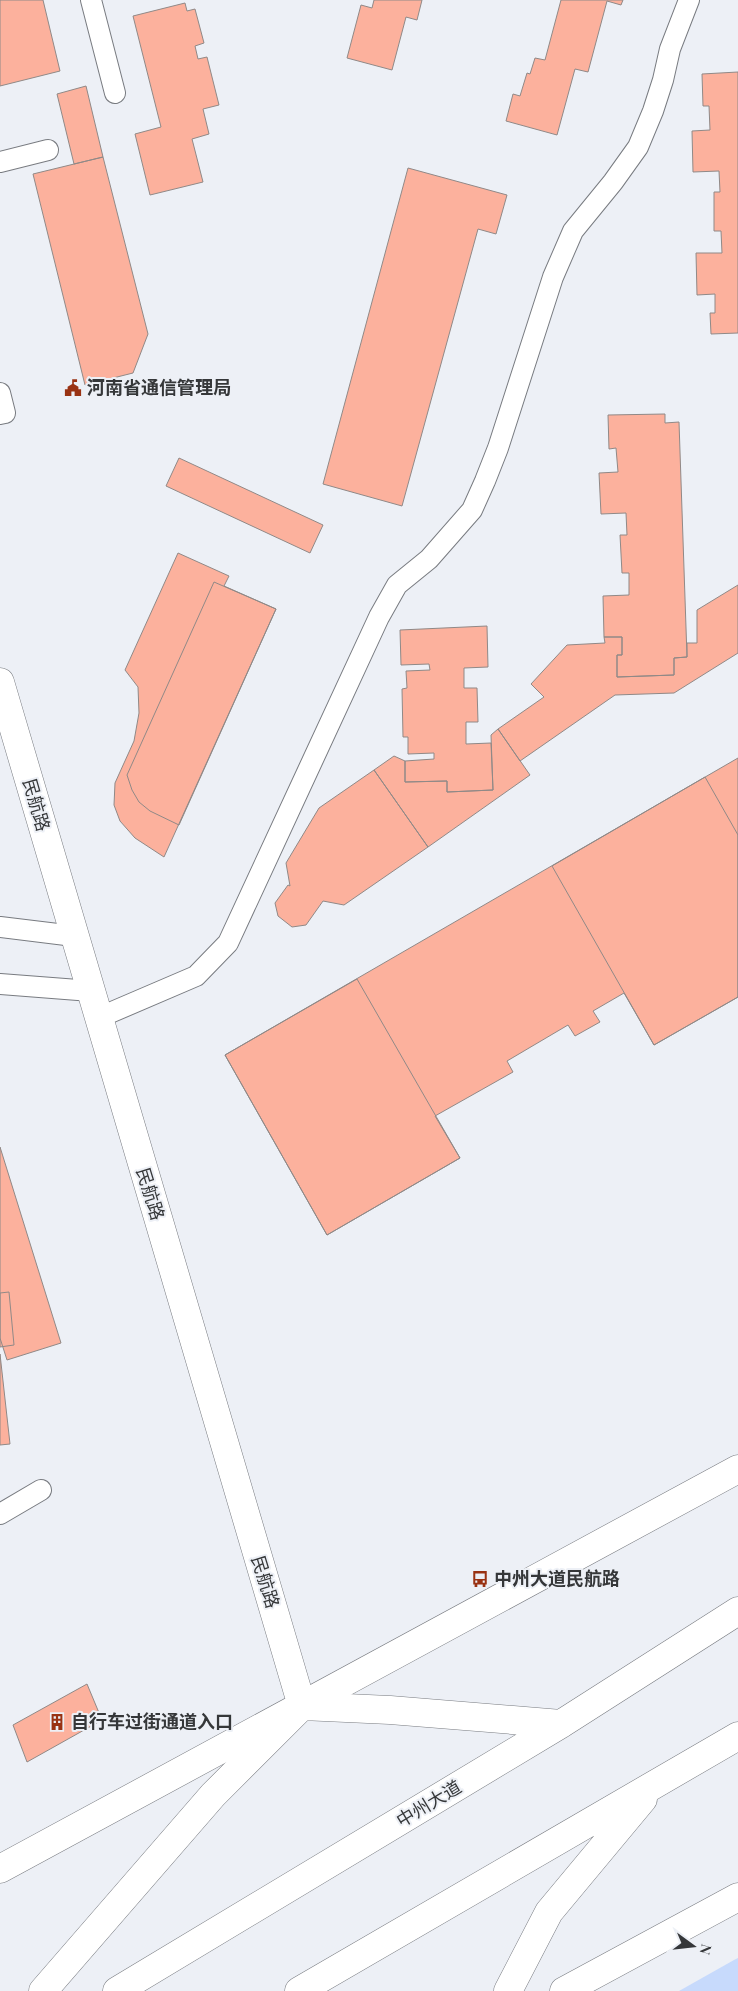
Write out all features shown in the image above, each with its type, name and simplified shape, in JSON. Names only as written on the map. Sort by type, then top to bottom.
[{"type":"main road","name":"民航路","points":[[0,682],[302,1706]]},
{"type":"main road","points":[[0,1869],[738,1469]]},
{"type":"main road","name":"中州大道","points":[[117,1991],[561,1724],[738,1611]]},
{"type":"main road","points":[[43,1991],[214,1795],[302,1706],[390,1710],[561,1724]]},
{"type":"main road","points":[[299,1991],[738,1736]]},
{"type":"main road","points":[[508,1991],[549,1912],[656,1784]]},
{"type":"main road","points":[[564,1991],[738,1897]]},
{"type":"lane","points":[[91,0],[115,93]]},
{"type":"lane","points":[[98,1018],[196,976],[228,943],[379,617],[398,585],[428,559],[472,510],[486,481],[498,448],[553,277],[573,231],[613,182],[638,146],[653,111],[670,49],[689,0]]},
{"type":"lane","points":[[0,162],[48,150]]},
{"type":"lane","points":[[0,393],[5,413],[0,414]]},
{"type":"lane","points":[[0,926],[74,936]]},
{"type":"lane","points":[[0,984],[91,991]]},
{"type":"lane","points":[[0,1514],[41,1490]]},
{"type":"shaded area","points":[[738,1958],[738,1991],[679,1991],[734,1960]]},
{"type":"building","points":[[0,0],[43,0],[60,71],[0,86]]},
{"type":"building","points":[[374,0],[422,0],[417,20],[406,17],[392,70],[347,58],[361,5],[372,8]]},
{"type":"building","points":[[561,0],[623,0],[621,5],[607,1],[588,72],[575,69],[557,135],[506,121],[513,94],[520,96],[527,73],[530,74],[535,58],[545,60]]},
{"type":"building","points":[[185,3],[187,11],[195,9],[204,43],[195,46],[198,59],[207,57],[219,105],[203,109],[209,134],[192,139],[203,182],[150,195],[135,134],[161,127],[133,16]]},
{"type":"building","points":[[738,72],[738,333],[711,334],[710,313],[715,313],[715,294],[697,295],[696,253],[722,253],[721,231],[714,231],[714,192],[720,192],[719,171],[693,172],[692,131],[710,130],[709,106],[703,106],[702,74]]},
{"type":"building","points":[[86,86],[103,157],[74,164],[57,94]]},
{"type":"building","points":[[103,157],[148,334],[133,373],[85,385],[33,174]]},
{"type":"building","points":[[408,168],[507,195],[496,234],[478,229],[402,506],[323,484]]},
{"type":"building","points":[[665,414],[665,423],[679,422],[687,657],[674,658],[674,675],[617,677],[617,655],[622,655],[622,637],[604,637],[603,596],[629,595],[629,573],[622,573],[620,535],[627,535],[626,513],[601,514],[599,473],[618,472],[616,448],[609,449],[608,415]]},
{"type":"building","points":[[179,458],[323,525],[310,553],[166,486]]},
{"type":"building","points":[[178,553],[229,576],[224,586],[276,609],[164,857],[135,838],[120,821],[114,805],[115,783],[134,741],[139,713],[138,687],[125,670]]},
{"type":"building","points":[[214,582],[276,609],[179,825],[150,811],[139,802],[132,790],[127,775]]},
{"type":"building","points":[[738,585],[738,653],[674,693],[615,695],[520,761],[498,729],[544,697],[531,684],[567,645],[605,643],[604,637],[622,637],[622,655],[617,655],[617,677],[674,675],[674,658],[687,657],[687,643],[697,643],[697,610]]},
{"type":"building","points":[[487,626],[488,667],[464,668],[464,688],[477,688],[478,722],[466,722],[466,744],[491,743],[493,790],[447,792],[447,781],[405,782],[405,761],[434,759],[434,753],[408,754],[408,737],[403,737],[402,689],[407,688],[406,671],[430,670],[429,664],[401,665],[400,630]]},
{"type":"building","points":[[498,729],[530,775],[428,847],[374,770],[394,756],[405,761],[405,782],[447,781],[447,792],[493,790],[491,735]]},
{"type":"building","points":[[738,758],[738,997],[654,1045],[624,993],[593,1011],[600,1022],[575,1036],[568,1025],[507,1061],[513,1072],[435,1116],[460,1158],[327,1235],[225,1055]]},
{"type":"building","points":[[374,770],[428,847],[344,905],[323,901],[306,925],[292,927],[278,916],[275,903],[288,885],[290,886],[286,863],[319,808]]},
{"type":"building","points":[[705,777],[738,835],[738,997],[654,1045],[552,866]]},
{"type":"building","points":[[357,979],[460,1158],[327,1235],[225,1055]]},
{"type":"building","points":[[0,1147],[61,1343],[7,1360],[0,1338]]},
{"type":"building","points":[[9,1292],[14,1345],[0,1347],[0,1293]]},
{"type":"building","points":[[0,1354],[10,1444],[0,1445]]},
{"type":"building","name":"自行车过街通道入口","points":[[87,1684],[102,1720],[27,1762],[13,1725]]},
{"type":"place","name":"河南省通信管理局","points":[[73,388]]},
{"type":"place","name":"中州大道民航路","points":[[480,1579]]},
{"type":"place","name":"自行车过街通道入口","points":[[57,1722]]}]
